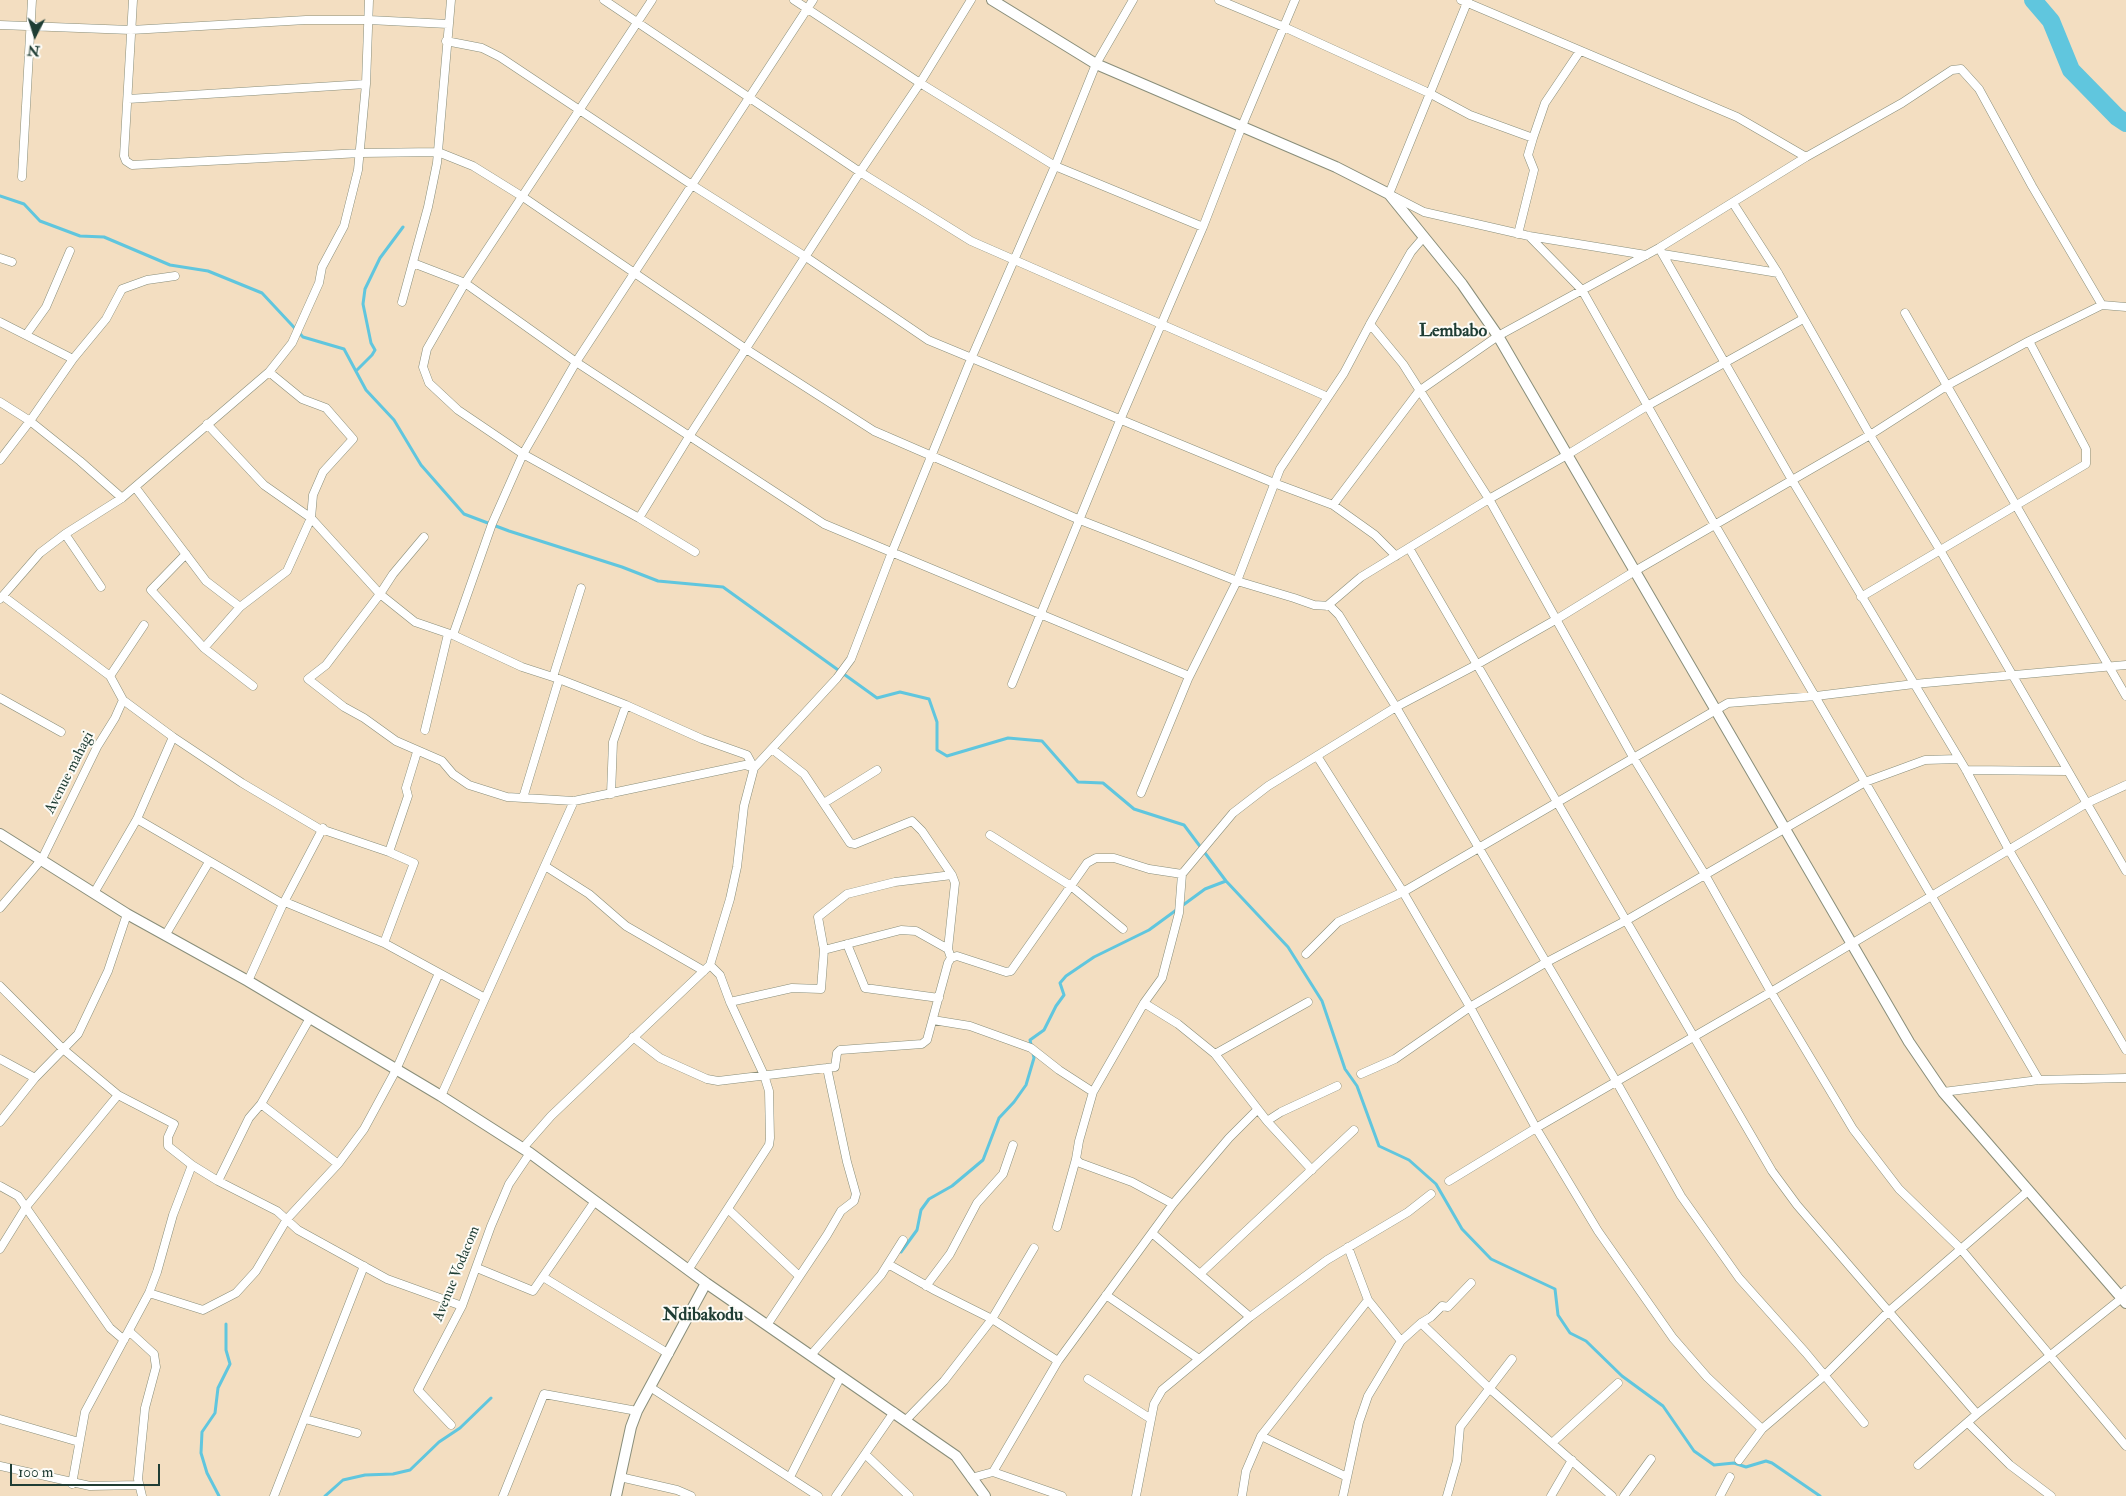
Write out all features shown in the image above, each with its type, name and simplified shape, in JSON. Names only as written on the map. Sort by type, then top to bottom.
[{"type":"street","points":[[22,177],[32,0]]},
{"type":"street","points":[[133,0],[124,156],[126,161],[132,165],[361,153],[438,152],[473,166],[523,197],[746,350],[874,431],[1080,520],[1237,581],[1314,606],[1330,606],[1339,615],[1396,707],[1689,1208],[1739,1278],[1806,1353],[1864,1423]]},
{"type":"street","points":[[369,0],[361,153],[344,226],[322,267],[318,283],[292,343],[269,372],[122,498],[64,534],[40,553],[2,597],[110,676],[123,700],[173,737],[242,783],[318,828],[323,828],[389,852],[414,863],[384,943]]},
{"type":"street","points":[[402,302],[428,207],[438,152],[446,40],[451,0]]},
{"type":"street","points":[[604,0],[860,172],[971,240],[1328,397]]},
{"type":"street","points":[[652,0],[465,283],[427,348],[423,367],[429,384],[443,398],[524,454],[639,518],[695,552]]},
{"type":"street","points":[[794,0],[920,83],[1055,166],[1204,227]]},
{"type":"street","points":[[425,730],[451,635],[492,524],[524,454],[576,362],[813,0]]},
{"type":"street","points":[[639,518],[690,435],[860,172],[920,83],[971,0]]},
{"type":"street","points":[[992,0],[1096,64],[1336,167],[1424,212],[1518,234],[1646,255]]},
{"type":"street","points":[[707,968],[730,898],[737,867],[744,806],[754,768],[837,678],[851,659],[931,456],[1013,260],[1055,166],[1096,64],[1133,0]]},
{"type":"street","points":[[1219,0],[1284,26],[1429,93],[1470,115],[1533,138]]},
{"type":"street","points":[[1012,684],[1121,418],[1204,227],[1242,126],[1294,0]]},
{"type":"street","points":[[1388,194],[1465,1],[1737,117],[1806,157]]},
{"type":"street","points":[[0,25],[130,30],[306,20],[368,20],[448,24]]},
{"type":"street","points":[[446,40],[482,48],[806,257],[928,340],[971,359],[1121,418],[1274,483],[1333,504],[1375,535],[1396,556]]},
{"type":"street","points":[[1518,234],[1534,170],[1528,155],[1533,138],[1545,103],[1580,51]]},
{"type":"street","points":[[1333,504],[1419,391],[1498,336],[1646,255],[1661,251],[1806,157],[1902,103],[1952,70],[1961,69],[1979,89],[2032,186],[2102,304]]},
{"type":"street","points":[[128,99],[366,84]]},
{"type":"street","points":[[1388,194],[1462,284],[1498,336],[1909,1042],[1943,1092],[2123,1297],[1977,1414],[1918,1465]]},
{"type":"street","points":[[1733,203],[1778,273],[1870,435],[1940,550],[2126,871]]},
{"type":"street","points":[[1529,236],[1582,290],[1715,525],[2039,1080]]},
{"type":"street","points":[[1141,793],[1189,676],[1237,581],[1280,469],[1344,373],[1411,252],[1423,238]]},
{"type":"street","points":[[26,335],[46,307],[70,251]]},
{"type":"street","points":[[1661,251],[1778,273]]},
{"type":"street","points":[[1661,251],[1792,480],[1966,770],[2009,850],[2126,1050]]},
{"type":"street","points":[[0,258],[12,262]]},
{"type":"street","points":[[413,263],[465,283],[576,362],[824,524],[1189,676]]},
{"type":"street","points":[[0,460],[73,359],[106,320],[122,289],[147,280],[176,276]]},
{"type":"street","points":[[1057,1227],[1076,1159],[1078,1141],[1093,1092],[1144,1003],[1162,978],[1172,946],[1179,913],[1182,874],[1234,813],[1268,786],[1396,707],[1476,665],[1557,619],[1635,571],[1870,435],[1948,385],[2102,304],[2126,307]]},
{"type":"street","points":[[1905,313],[2126,696]]},
{"type":"street","points":[[1327,606],[1361,577],[1489,499],[1567,455],[1647,406],[1803,319]]},
{"type":"street","points":[[0,322],[73,359]]},
{"type":"street","points":[[1370,324],[1403,364],[1489,499],[1633,757],[1704,874],[1853,1130],[1899,1189],[1960,1248],[2051,1354],[2126,1446]]},
{"type":"street","points":[[1861,597],[2086,464],[2086,449],[2029,341]]},
{"type":"street","points":[[204,648],[240,607],[287,571],[311,518],[313,495],[323,472],[353,439],[326,408],[302,400],[269,372]]},
{"type":"street","points":[[0,402],[30,421],[80,460],[122,498]]},
{"type":"street","points":[[208,424],[264,485],[311,518],[380,594],[415,622],[451,635],[522,667],[626,705],[702,739],[747,755],[754,768]]},
{"type":"street","points":[[135,487],[206,581],[240,607]]},
{"type":"street","points":[[64,534],[101,587]]},
{"type":"street","points":[[424,537],[393,574],[326,666],[308,679],[344,707],[364,718],[396,741],[417,752],[442,761],[453,774],[469,785],[506,797],[574,801],[745,765],[754,768]]},
{"type":"street","points":[[1409,548],[1772,1172],[1797,1206],[1977,1414]]},
{"type":"street","points":[[186,554],[151,590],[204,648],[253,686]]},
{"type":"street","points":[[522,798],[581,588]]},
{"type":"street","points":[[110,676],[144,624]]},
{"type":"street","points":[[1306,954],[1338,922],[1403,892],[1728,703],[2126,665]]},
{"type":"street","points":[[0,698],[61,732]]},
{"type":"street","name":"Avenue mahagi","points":[[0,908],[42,859],[97,746],[116,718],[123,700]]},
{"type":"street","points":[[611,794],[613,742],[626,705]]},
{"type":"street","points":[[94,893],[137,819],[173,737]]},
{"type":"street","points":[[772,750],[804,774],[850,843],[855,844],[912,822],[922,831],[952,875],[955,883],[948,949],[951,958]]},
{"type":"street","points":[[389,852],[408,796],[406,788],[417,752]]},
{"type":"street","points":[[1317,756],[1403,892],[1470,1007],[1536,1128],[1598,1231],[1673,1338],[1707,1377],[1762,1429]]},
{"type":"street","points":[[1361,1074],[1395,1059],[1470,1007],[1545,963],[1627,920],[1865,782],[1925,760],[1958,759]]},
{"type":"street","points":[[824,803],[877,770]]},
{"type":"street","points":[[1966,770],[2067,772]]},
{"type":"street","points":[[1450,1181],[1536,1128],[1771,992],[1850,943],[2087,803],[2126,785]]},
{"type":"street","points":[[441,1096],[574,801]]},
{"type":"street","points":[[137,819],[209,862],[284,903],[384,943],[485,998]]},
{"type":"street","points":[[248,981],[284,903],[323,828]]},
{"type":"street","points":[[0,834],[127,914],[248,981],[441,1096],[527,1151],[706,1283],[956,1456],[985,1496]]},
{"type":"street","points":[[990,835],[1071,886],[1123,929]]},
{"type":"street","points":[[633,1037],[660,1058],[707,1079],[718,1081],[834,1067],[837,1053],[840,1050],[922,1044],[926,1040],[933,1020],[951,958],[957,956],[1006,972],[1011,971],[1087,863],[1096,858],[1114,858],[1150,869],[1182,874]]},
{"type":"street","points":[[166,934],[209,862]]},
{"type":"street","points":[[545,866],[589,894],[626,926],[720,975],[730,1002],[764,1075],[769,1091],[769,1145],[688,1270]]},
{"type":"street","points":[[730,1002],[792,988],[821,989],[824,950],[818,916],[847,894],[895,882],[952,875]]},
{"type":"street","points":[[0,1122],[35,1078],[78,1034],[108,971],[127,914]]},
{"type":"street","points":[[824,950],[901,930],[916,931],[948,949]]},
{"type":"street","points":[[847,944],[865,988],[939,998]]},
{"type":"street","name":"Avenue Vodacom","points":[[451,1425],[418,1390],[462,1306],[491,1226],[527,1151],[551,1116],[707,968]]},
{"type":"street","points":[[149,1293],[203,1310],[236,1293],[256,1271],[287,1219],[338,1164],[364,1129],[396,1070],[439,973]]},
{"type":"street","points":[[0,986],[63,1049],[118,1095],[174,1124],[168,1136],[168,1146],[192,1165],[218,1181],[277,1211],[298,1230],[387,1279],[462,1306]]},
{"type":"street","points":[[1215,1054],[1308,1002]]},
{"type":"street","points":[[1144,1003],[1178,1024],[1215,1054],[1267,1121],[1312,1170]]},
{"type":"street","points":[[218,1181],[249,1118],[261,1104],[310,1018]]},
{"type":"street","points":[[933,1020],[970,1026],[1031,1048],[1059,1070],[1093,1092]]},
{"type":"street","points":[[0,1059],[35,1078]]},
{"type":"street","points":[[767,1325],[841,1211],[854,1201],[856,1194],[847,1162],[827,1068]]},
{"type":"street","points":[[1943,1092],[2039,1080],[2126,1078]]},
{"type":"street","points":[[1267,1121],[1281,1112],[1337,1086]]},
{"type":"street","points":[[0,1249],[26,1207],[118,1095]]},
{"type":"street","points":[[261,1104],[338,1164]]},
{"type":"street","points":[[993,1472],[1058,1361],[1106,1295],[1173,1204],[1229,1138],[1258,1110]]},
{"type":"street","points":[[1200,1274],[1354,1130]]},
{"type":"street","points":[[926,1286],[950,1254],[977,1204],[1003,1174],[1013,1145]]},
{"type":"street","points":[[1076,1159],[1080,1163],[1132,1182],[1173,1204]]},
{"type":"street","points":[[72,1484],[85,1412],[130,1332],[149,1293],[158,1272],[173,1215],[192,1165]]},
{"type":"street","points":[[0,1186],[18,1196],[110,1328],[124,1340]]},
{"type":"street","points":[[1740,1460],[1762,1429],[1824,1376],[1888,1312],[2028,1191]]},
{"type":"street","points":[[1136,1496],[1154,1404],[1162,1390],[1250,1317],[1327,1260],[1408,1212],[1431,1194]]},
{"type":"street","points":[[477,1268],[533,1291],[595,1201]]},
{"type":"street","points":[[728,1209],[799,1276]]},
{"type":"street","points":[[1152,1233],[1250,1317]]},
{"type":"street","points":[[811,1355],[881,1275],[903,1240]]},
{"type":"street","points":[[906,1420],[944,1381],[992,1319],[1034,1248]]},
{"type":"street","points":[[1348,1248],[1368,1300],[1402,1341]]},
{"type":"street","points":[[888,1264],[926,1286],[992,1319],[1058,1361]]},
{"type":"street","points":[[274,1496],[364,1266]]},
{"type":"street","points":[[543,1277],[669,1354]]},
{"type":"street","points":[[616,1496],[631,1427],[637,1411],[706,1283]]},
{"type":"street","points":[[1344,1496],[1346,1478],[1359,1422],[1368,1396],[1402,1341],[1442,1306],[1448,1307],[1471,1283]]},
{"type":"street","points":[[1106,1295],[1199,1360]]},
{"type":"street","points":[[1242,1496],[1246,1471],[1261,1436],[1368,1300]]},
{"type":"street","points":[[1421,1323],[1489,1388],[1612,1496]]},
{"type":"street","points":[[130,1332],[154,1354],[156,1367],[145,1408],[138,1479],[142,1496]]},
{"type":"street","points":[[1447,1496],[1457,1461],[1460,1426],[1512,1359]]},
{"type":"street","points":[[790,1477],[841,1376]]},
{"type":"street","points":[[1088,1379],[1151,1419]]},
{"type":"street","points":[[1552,1443],[1618,1383]]},
{"type":"street","points":[[650,1386],[818,1496]]},
{"type":"street","points":[[503,1496],[544,1394],[637,1411]]},
{"type":"street","points":[[836,1496],[894,1412]]},
{"type":"street","points":[[0,1419],[79,1442]]},
{"type":"street","points":[[305,1419],[357,1433]]},
{"type":"street","points":[[1968,1423],[2010,1466],[2051,1496]]},
{"type":"street","points":[[1261,1436],[1346,1478]]},
{"type":"street","points":[[865,1454],[909,1496]]},
{"type":"street","points":[[1624,1496],[1651,1459]]},
{"type":"street","points":[[1551,1496],[1572,1460]]},
{"type":"street","points":[[0,1466],[72,1484],[90,1486],[140,1485]]},
{"type":"street","points":[[971,1478],[993,1472],[1062,1496]]},
{"type":"street","points":[[620,1477],[677,1490],[691,1496]]},
{"type":"street","points":[[1720,1496],[1730,1477]]},
{"type":"waterway","points":[[2033,0],[2051,21],[2071,70],[2117,117],[2126,123]]},
{"type":"waterway","points":[[0,196],[24,204],[40,221],[80,236],[104,237],[170,265],[208,271],[262,293],[303,337],[344,349],[366,390],[394,420],[421,465],[464,514],[658,581],[723,587],[877,698],[900,692],[929,699],[937,722],[937,750],[947,756],[1008,738],[1042,741],[1078,782],[1103,783],[1134,809],[1184,825],[1226,881],[1288,947],[1322,1001],[1345,1069],[1357,1086],[1379,1146],[1409,1160],[1436,1184],[1462,1229],[1491,1259],[1555,1289],[1558,1315],[1570,1333],[1586,1341],[1622,1376],[1663,1406],[1694,1451],[1714,1465],[1734,1463],[1746,1467],[1766,1461],[1772,1463],[1820,1496]]},
{"type":"waterway","points":[[356,371],[375,350],[371,343],[363,304],[365,289],[380,258],[403,227]]},
{"type":"waterway","points":[[901,1252],[917,1230],[921,1210],[929,1199],[952,1186],[983,1160],[999,1118],[1026,1085],[1034,1058],[1030,1040],[1044,1030],[1064,995],[1060,983],[1066,976],[1094,957],[1149,930],[1205,889],[1226,881]]},
{"type":"waterway","points":[[219,1496],[207,1473],[201,1453],[202,1432],[215,1413],[218,1388],[230,1364],[226,1350],[226,1324]]},
{"type":"waterway","points":[[325,1496],[343,1480],[365,1475],[393,1474],[410,1470],[439,1442],[460,1428],[491,1398]]},
{"type":"district","name":"Lembabo","points":[[1453,332]]},
{"type":"district","name":"Ndibakodu","points":[[703,1316]]}]
